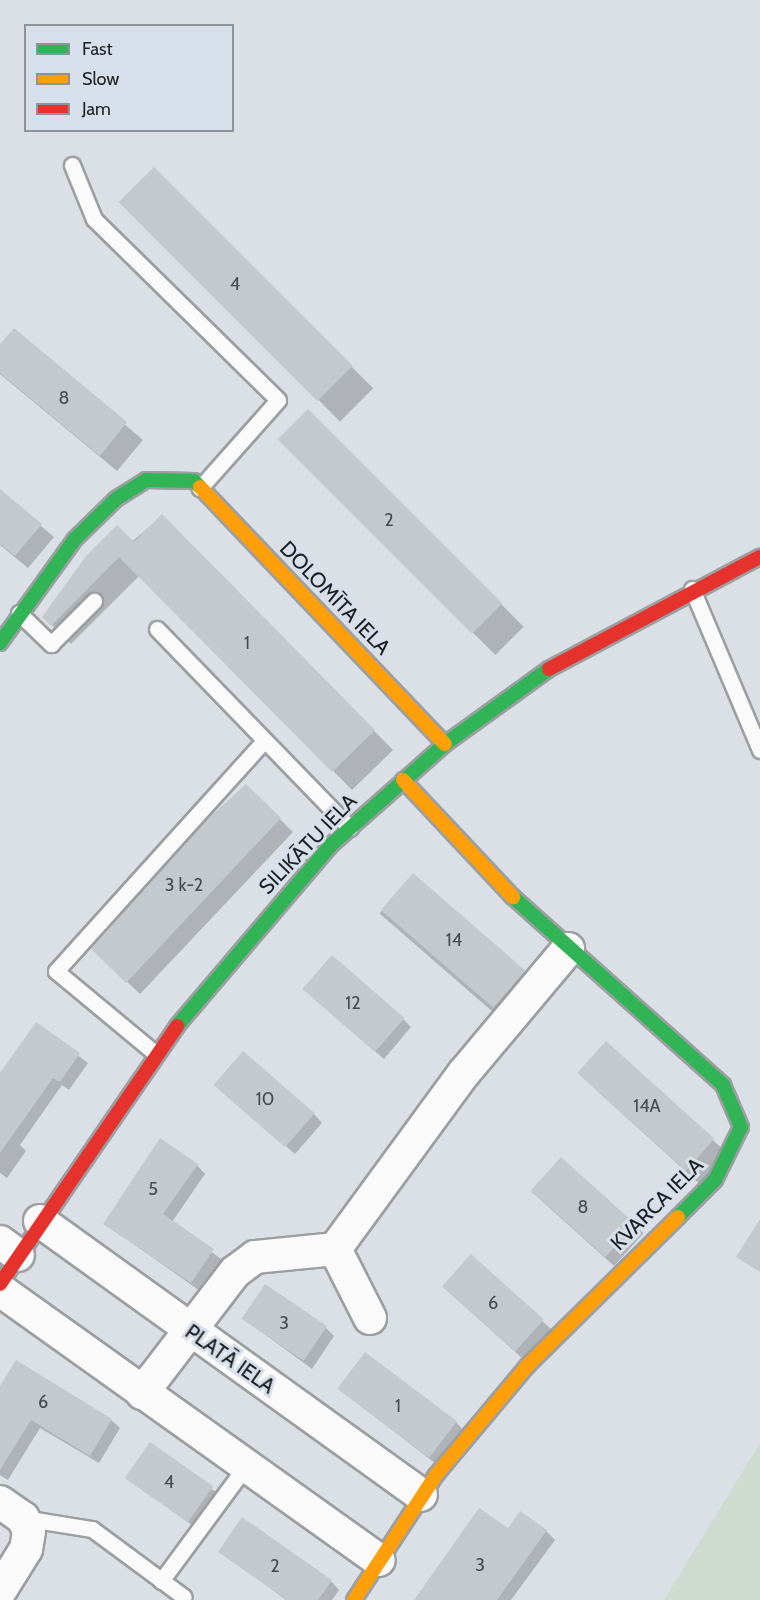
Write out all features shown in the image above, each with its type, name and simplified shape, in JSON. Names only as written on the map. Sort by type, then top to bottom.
[{"type":"street","points":[[0,643],[18,612],[75,539],[116,499],[146,480],[197,484]]},
{"type":"street","name":"DOLOMĪTA IELA","points":[[197,484],[445,744]]},
{"type":"street","name":"SILIKĀTU IELA","points":[[0,1284],[9,1249],[40,1221],[193,1003],[350,828],[445,744],[561,661],[692,589],[760,557]]},
{"type":"street","name":"KVARCA IELA","points":[[354,1600],[421,1496],[534,1358],[715,1180],[741,1127],[723,1085],[568,949],[403,780]]},
{"type":"street","points":[[142,1393],[235,1272],[255,1257],[334,1249],[464,1073],[568,949]]},
{"type":"street","name":"PLATĀ IELA","points":[[40,1221],[421,1496]]},
{"type":"street","points":[[334,1249],[370,1318]]},
{"type":"street","points":[[0,1290],[378,1560]]},
{"type":"street","points":[[0,1591],[26,1549],[29,1531],[12,1510]]},
{"type":"lane","points":[[72,165],[94,219],[278,400],[197,484]]},
{"type":"lane","points":[[692,589],[760,750]]},
{"type":"lane","points":[[18,612],[51,644],[94,601]]},
{"type":"lane","points":[[158,628],[350,828]]},
{"type":"lane","points":[[156,1054],[56,971],[264,741]]},
{"type":"lane","points":[[161,1581],[245,1467]]},
{"type":"lane","points":[[12,1510],[92,1529],[184,1597]]},
{"type":"shaded area","points":[[760,1443],[760,1600],[664,1600]]},
{"type":"building","points":[[154,167],[353,366],[317,401],[119,202]]},
{"type":"building","points":[[14,328],[127,422],[100,456],[0,373],[0,344]]},
{"type":"building","points":[[308,409],[502,603],[472,634],[278,439]]},
{"type":"building","points":[[0,489],[42,524],[15,556],[0,544]]},
{"type":"building","points":[[162,514],[375,730],[332,772],[119,557],[51,626],[42,617],[86,556],[117,525],[134,542]]},
{"type":"building","points":[[246,784],[281,818],[126,983],[91,949],[201,825]]},
{"type":"building","points":[[413,873],[525,971],[493,1008],[381,910]]},
{"type":"building","points":[[332,955],[404,1018],[375,1052],[302,989]]},
{"type":"building","points":[[36,1022],[80,1053],[60,1082],[53,1078],[0,1153],[0,1073]]},
{"type":"building","points":[[606,1041],[714,1139],[686,1171],[577,1073]]},
{"type":"building","points":[[243,1051],[315,1113],[285,1147],[213,1085]]},
{"type":"building","points":[[160,1138],[198,1164],[163,1214],[214,1249],[191,1283],[103,1224]]},
{"type":"building","points":[[561,1157],[635,1224],[605,1257],[531,1190]]},
{"type":"building","points":[[760,1219],[760,1272],[736,1257]]},
{"type":"building","points":[[471,1254],[544,1320],[515,1352],[442,1286]]},
{"type":"building","points":[[265,1284],[327,1326],[304,1361],[242,1319]]},
{"type":"building","points":[[365,1352],[457,1421],[429,1458],[337,1389]]},
{"type":"building","points":[[16,1360],[112,1419],[90,1456],[31,1420],[0,1470],[0,1386]]},
{"type":"building","points":[[150,1442],[213,1486],[188,1522],[125,1478]]},
{"type":"building","points":[[479,1508],[508,1528],[520,1511],[547,1530],[497,1600],[414,1600]]},
{"type":"building","points":[[242,1517],[332,1580],[318,1600],[287,1600],[218,1552]]},
{"type":"traffic: fast","points":[[0,643],[75,539],[116,499],[146,480],[194,481],[200,487]]},
{"type":"traffic: fast","points":[[177,1026],[331,845],[445,744],[549,669]]},
{"type":"traffic: fast","points":[[513,897],[723,1085],[741,1127],[715,1180],[678,1217]]},
{"type":"traffic: slow","points":[[200,487],[445,744]]},
{"type":"traffic: slow","points":[[403,780],[513,897]]},
{"type":"traffic: slow","points":[[354,1600],[436,1475],[527,1366],[678,1217]]},
{"type":"traffic: jam","points":[[549,669],[760,557]]},
{"type":"traffic: jam","points":[[0,1284],[177,1026]]}]
